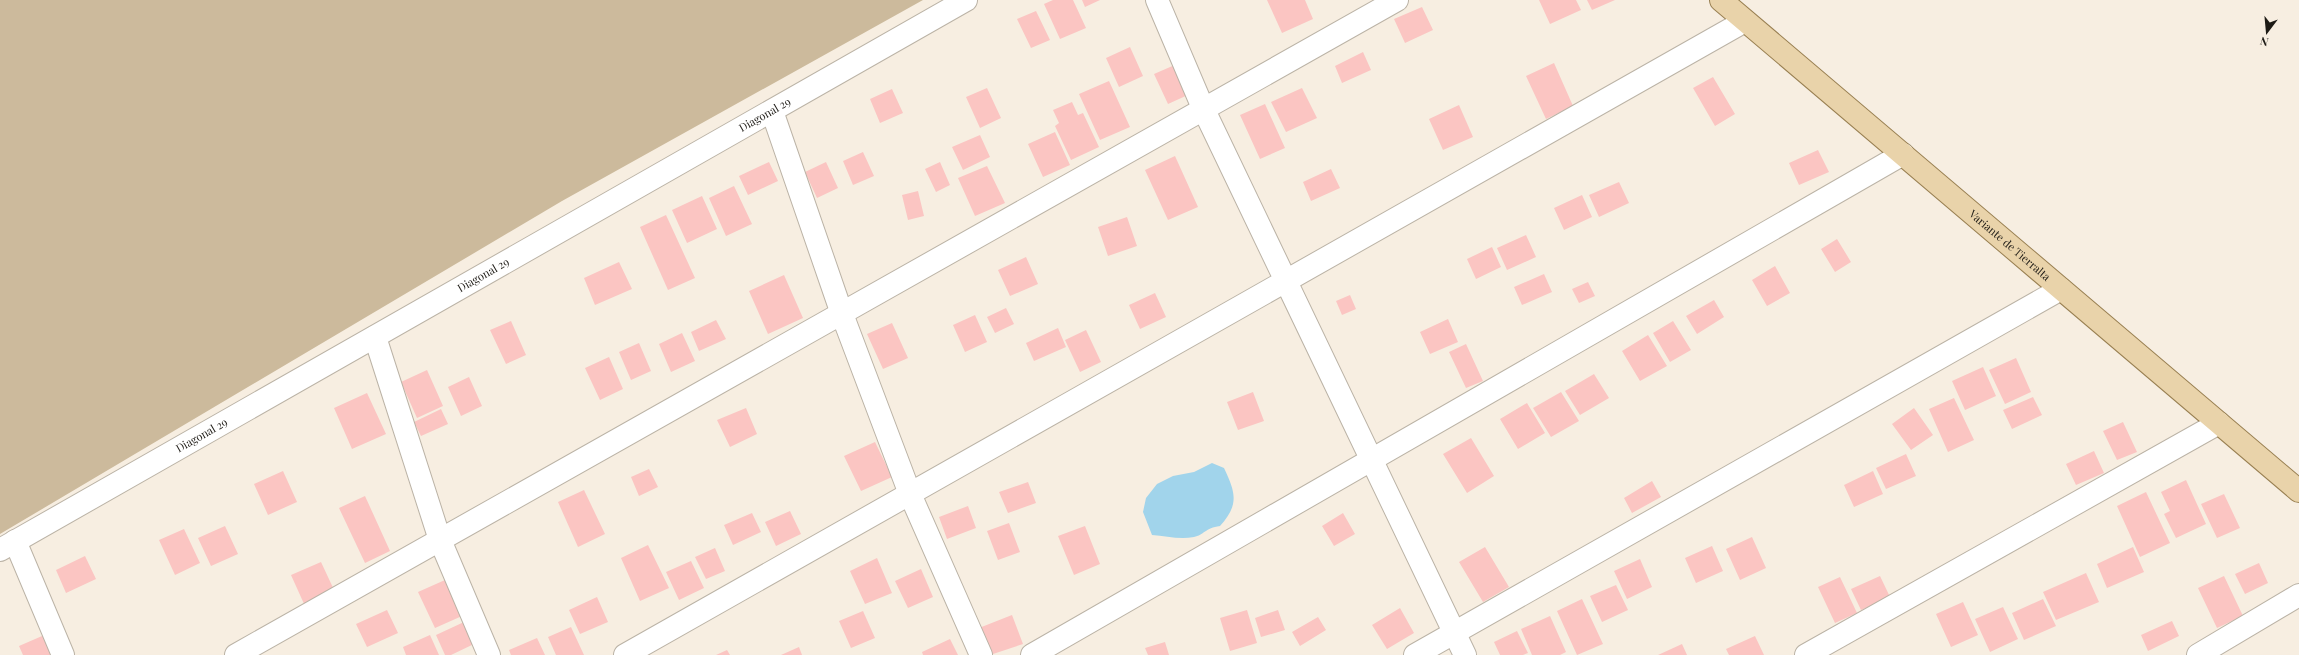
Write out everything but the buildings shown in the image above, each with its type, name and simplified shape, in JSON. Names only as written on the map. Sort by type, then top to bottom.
[{"type":"main road","name":"Variante de Tierralta","points":[[1720,0],[2299,491]]},
{"type":"street","name":"Diagonal 29","points":[[8,546],[966,0]]},
{"type":"street","points":[[1157,0],[1203,108],[1287,280],[1465,655]]},
{"type":"street","points":[[236,655],[842,314],[1203,108],[1397,0]]},
{"type":"street","points":[[624,655],[1745,21]]},
{"type":"street","points":[[772,111],[842,314],[910,494],[981,655]]},
{"type":"street","points":[[1032,655],[1372,458],[1903,154]]},
{"type":"street","points":[[1415,655],[2061,289]]},
{"type":"street","points":[[375,337],[440,540],[489,655]]},
{"type":"street","points":[[1806,655],[2219,423]]},
{"type":"street","points":[[8,546],[63,655]]},
{"type":"street","points":[[2198,655],[2299,595]]},
{"type":"shaded area","points":[[0,0],[923,0],[562,201],[0,534]]},
{"type":"water","points":[[1212,463],[1224,468],[1233,492],[1233,505],[1226,519],[1220,526],[1211,528],[1197,536],[1189,538],[1152,535],[1143,512],[1146,498],[1157,484],[1173,476],[1194,472]]}]
